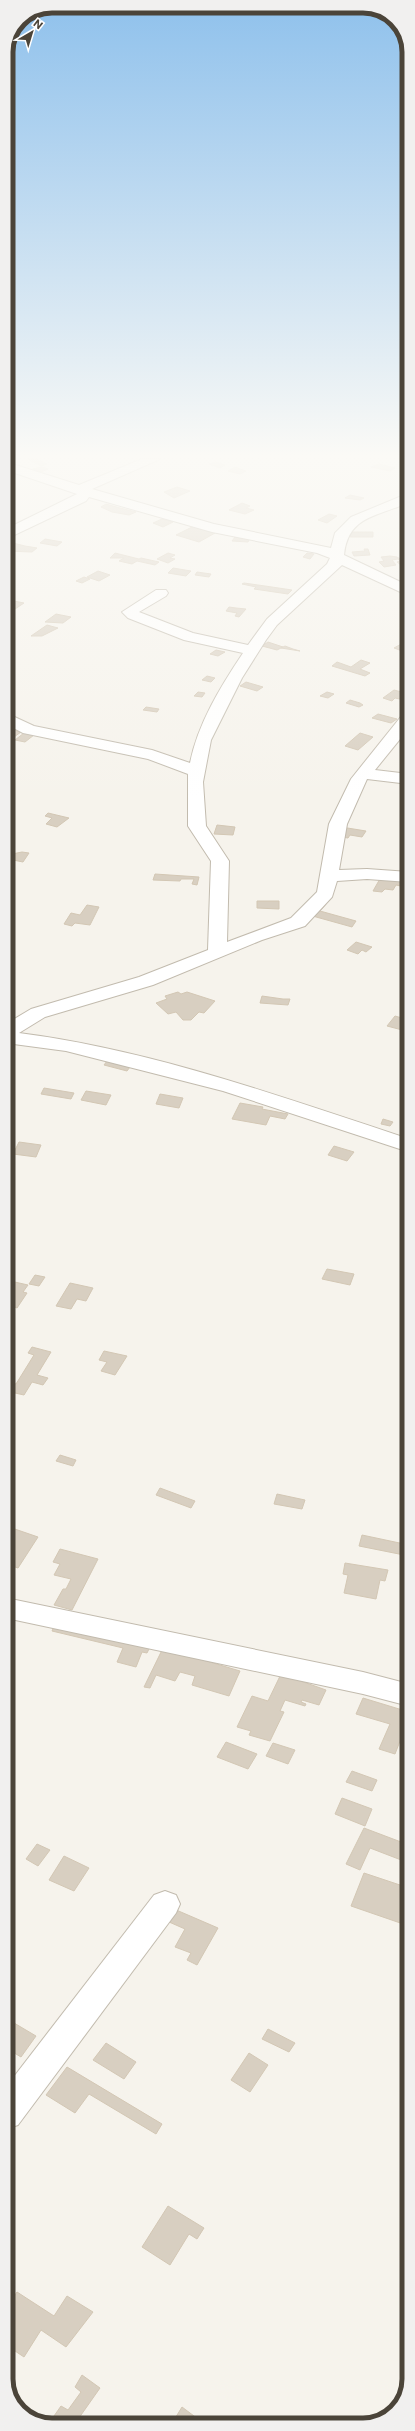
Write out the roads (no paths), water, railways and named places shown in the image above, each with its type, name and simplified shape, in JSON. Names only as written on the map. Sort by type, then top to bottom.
[{"type":"street","points":[[216,953],[220,861],[197,826],[195,782],[203,740],[219,705],[252,650],[272,622],[327,572]]},
{"type":"street","points":[[368,572],[402,589]]},
{"type":"street","points":[[161,593],[129,612],[133,615],[189,637],[252,650]]},
{"type":"street","points":[[13,722],[29,730],[152,755],[197,771]]},
{"type":"street","points":[[13,1028],[38,1013],[146,981],[255,936],[298,922],[326,893],[338,824],[363,774],[402,726]]},
{"type":"street","points":[[363,774],[402,778]]},
{"type":"street","points":[[329,876],[367,874],[402,876]]},
{"type":"street","points":[[13,1038],[66,1045],[230,1087],[402,1144]]},
{"type":"street","points":[[13,1609],[355,1681],[402,1693]]},
{"type":"street","points":[[13,2105],[165,1904]]}]
